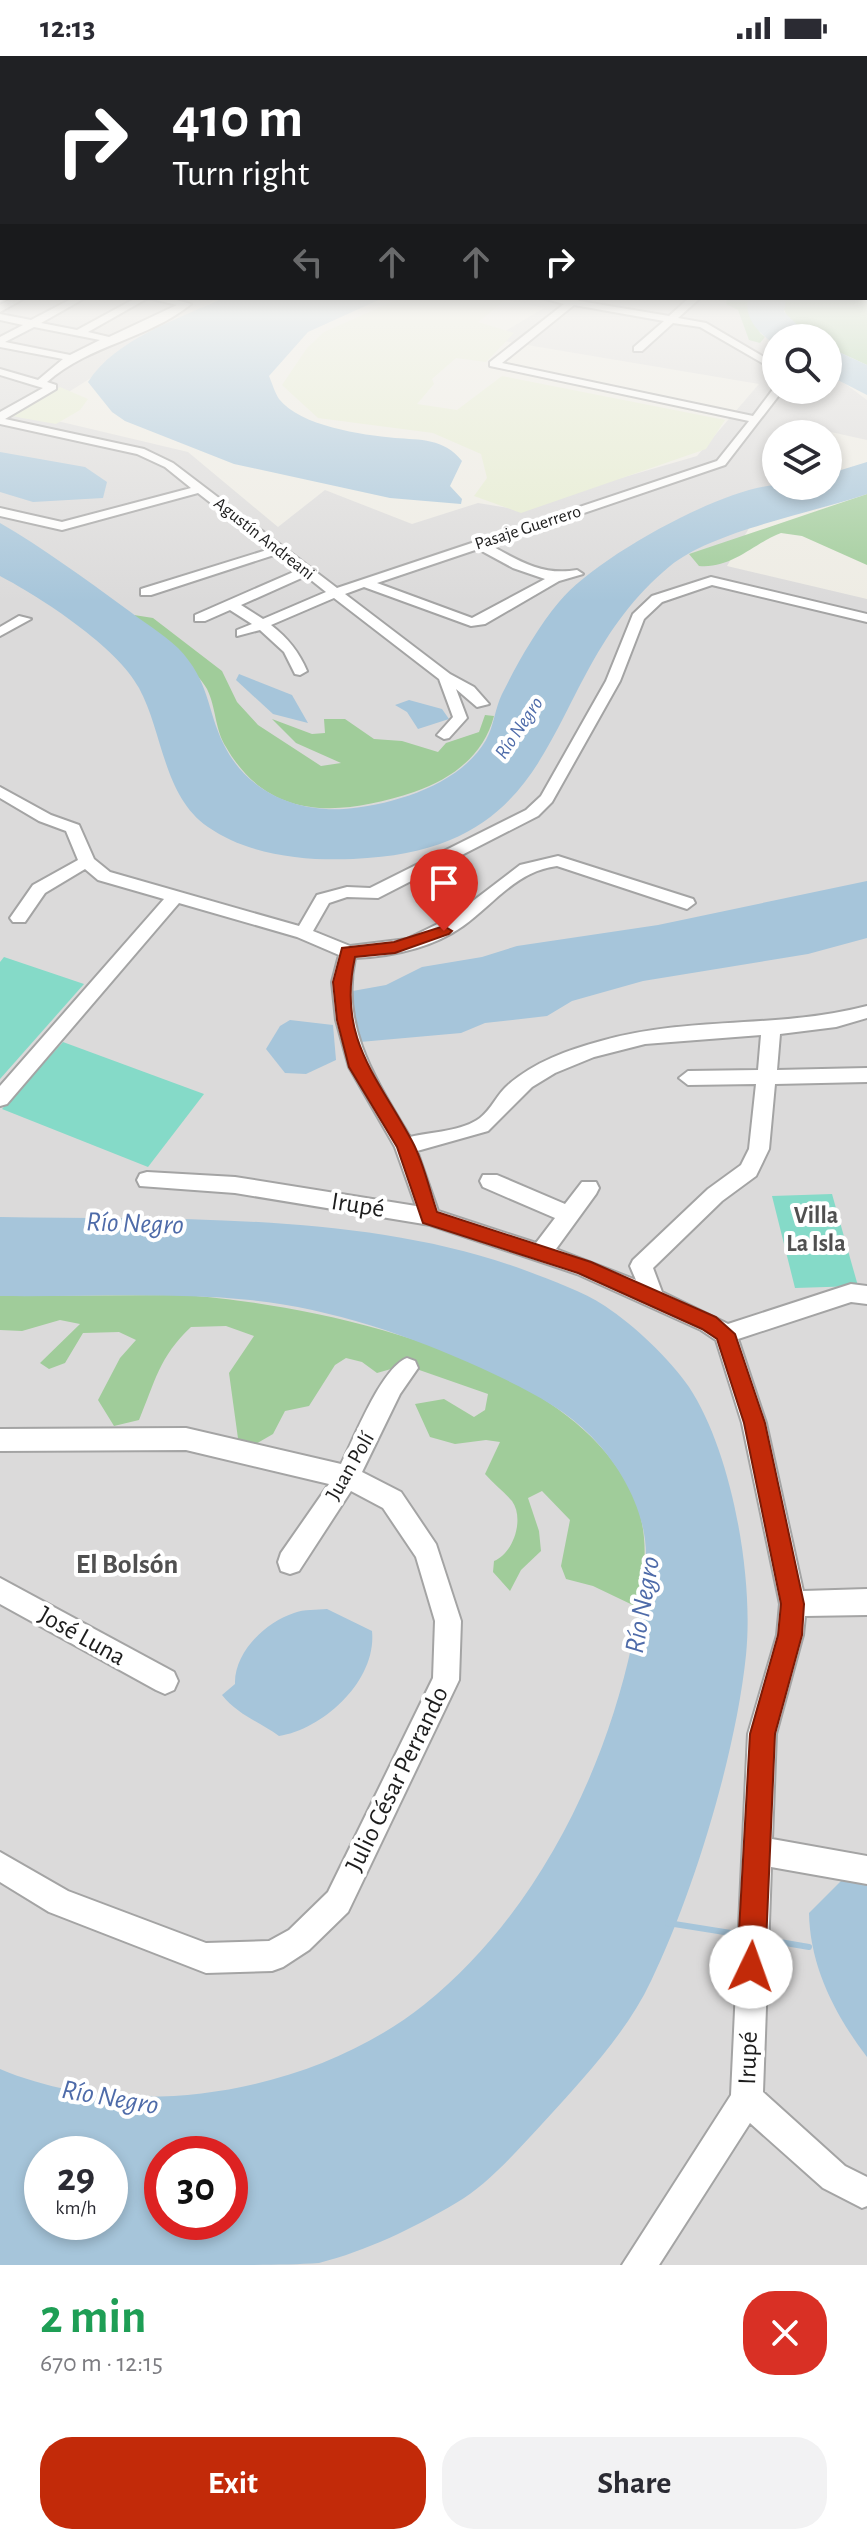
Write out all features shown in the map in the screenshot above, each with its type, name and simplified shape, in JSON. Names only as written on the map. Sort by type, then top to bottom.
[{"type":"street","points":[[0,419],[39,395]]},
{"type":"street","points":[[641,395],[754,419],[766,404]]},
{"type":"street","name":"Agustín Andreani","points":[[0,419],[140,451],[169,465],[305,572],[445,677],[469,690],[482,704]]},
{"type":"street","name":"Pasaje Guerrero","points":[[242,633],[335,593],[721,463],[744,440],[754,419]]},
{"type":"street","points":[[0,512],[62,526],[200,489]]},
{"type":"street","points":[[479,544],[517,565],[555,578]]},
{"type":"street","points":[[146,592],[278,550]]},
{"type":"street","points":[[200,618],[305,572]]},
{"type":"street","points":[[364,583],[465,622],[480,621],[555,578],[577,574]]},
{"type":"street","points":[[303,933],[323,899],[347,892],[372,894],[532,813],[547,799],[613,681],[638,617],[657,599],[711,581],[867,618]]},
{"type":"street","points":[[230,604],[261,624],[296,654],[300,671]]},
{"type":"street","points":[[0,632],[24,619]]},
{"type":"street","points":[[444,735],[460,718],[445,677]]},
{"type":"street","points":[[0,792],[45,818],[73,828],[87,862],[104,876],[303,933],[348,952],[395,947],[444,931],[517,873],[543,861],[558,861],[687,903]]},
{"type":"street","points":[[19,918],[32,893],[44,882],[87,862]]},
{"type":"street","points":[[0,1099],[176,896]]},
{"type":"street","points":[[348,952],[341,982],[345,1020],[358,1067],[405,1146],[430,1217]]},
{"type":"street","points":[[405,1146],[486,1124],[515,1089],[567,1059],[614,1044],[641,1038],[771,1031],[843,1020],[867,1012]]},
{"type":"street","points":[[654,1300],[641,1266],[715,1195],[749,1170],[759,1149],[771,1031]]},
{"type":"street","points":[[688,1078],[867,1075]]},
{"type":"street","name":"Irupé","points":[[147,1180],[235,1185],[430,1217],[584,1267],[725,1334],[754,1423],[793,1604],[790,1635],[762,1734],[747,2099],[834,2177],[862,2192]]},
{"type":"street","points":[[490,1181],[569,1215]]},
{"type":"street","points":[[541,1253],[589,1188]]},
{"type":"street","points":[[725,1334],[851,1293],[867,1295]]},
{"type":"street","name":"Juan Polí","points":[[290,1562],[347,1477],[392,1387],[407,1368]]},
{"type":"street","name":"Julio César Perrando","points":[[0,1440],[186,1439],[347,1477],[392,1500],[427,1552],[448,1621],[446,1680],[338,1902],[299,1940],[272,1956],[206,1958],[59,1902],[0,1866]]},
{"type":"street","name":"José Luna","points":[[0,1590],[165,1681]]},
{"type":"street","points":[[793,1604],[867,1602]]},
{"type":"street","points":[[756,1850],[867,1870]]},
{"type":"street","points":[[639,2265],[747,2099]]},
{"type":"shaded area","points":[[0,395],[64,395],[32,415],[188,452],[278,527],[325,490],[412,524],[478,503],[514,509],[697,456],[749,395],[762,395],[762,404],[842,404],[842,395],[860,395],[867,400],[867,440],[842,434],[842,420],[762,420],[762,500],[766,500],[727,566],[867,599],[867,2265],[0,2265]]},
{"type":"shaded area","points":[[4,957],[84,984],[0,1079],[0,962]]},
{"type":"shaded area","points":[[63,1042],[204,1094],[148,1167],[2,1109]]},
{"type":"shaded area","points":[[832,1194],[858,1286],[795,1288],[772,1196]]},
{"type":"green space","points":[[46,395],[79,395],[88,399],[80,410],[56,424],[11,416]]},
{"type":"green space","points":[[293,395],[425,395],[417,404],[457,410],[477,395],[599,395],[725,420],[706,449],[521,513],[474,496],[487,478],[481,454],[433,433],[318,418]]},
{"type":"green space","points":[[867,494],[867,565],[802,536],[781,533],[722,564],[699,566],[689,554]]},
{"type":"green space","points":[[134,615],[153,618],[222,671],[237,702],[258,725],[321,766],[341,763],[296,743],[272,719],[312,734],[325,733],[324,719],[345,719],[374,739],[402,741],[438,752],[446,743],[479,732],[485,715],[494,716],[474,754],[453,773],[428,787],[360,806],[309,807],[285,801],[263,789],[243,771],[222,740],[210,696],[202,681]]},
{"type":"green space","points":[[185,1295],[303,1311],[370,1327],[436,1347],[500,1374],[556,1407],[601,1447],[633,1495],[644,1537],[639,1608],[593,1586],[566,1579],[561,1566],[570,1520],[542,1491],[528,1498],[539,1531],[541,1551],[521,1570],[510,1591],[493,1572],[494,1561],[507,1551],[517,1526],[516,1508],[512,1501],[485,1474],[500,1442],[486,1440],[455,1444],[430,1437],[415,1404],[444,1399],[474,1417],[485,1410],[488,1394],[405,1365],[377,1373],[362,1362],[346,1358],[335,1365],[309,1406],[285,1411],[273,1434],[240,1453],[229,1373],[254,1336],[226,1326],[191,1327],[165,1360],[139,1420],[114,1426],[98,1400],[120,1358],[136,1340],[119,1332],[83,1333],[65,1363],[49,1369],[40,1363],[80,1324],[60,1320],[22,1331],[0,1330],[0,1296]]},
{"type":"water","points":[[98,395],[277,395],[301,416],[332,428],[431,442],[447,448],[462,461],[450,486],[462,499],[461,504],[390,498],[234,464],[125,421],[112,412]]},
{"type":"water","points":[[0,452],[85,467],[107,482],[103,498],[33,502],[0,492]]},
{"type":"water","name":"Río Negro","points":[[867,462],[867,494],[736,533],[688,554],[670,566],[627,610],[595,657],[546,751],[517,792],[479,825],[426,848],[353,859],[315,859],[277,854],[241,844],[208,827],[193,814],[173,781],[147,705],[128,672],[77,625],[0,576],[0,523],[79,575],[178,648],[202,683],[224,745],[245,775],[259,786],[307,807],[363,807],[424,790],[443,781],[474,756],[486,740],[502,694],[535,635],[559,602],[600,566],[659,529],[722,499],[751,490],[762,488],[762,500],[842,500],[842,470]]},
{"type":"water","points":[[239,674],[292,695],[308,723],[273,714],[236,680]]},
{"type":"water","points":[[409,700],[442,709],[449,719],[418,729],[407,712],[395,705]]},
{"type":"water","points":[[867,881],[867,938],[808,954],[643,981],[572,1001],[547,1016],[485,1023],[461,1033],[360,1042],[347,992],[386,985],[422,967],[482,957],[517,946],[658,925]]},
{"type":"water","points":[[290,1020],[333,1025],[336,1060],[306,1074],[285,1073],[266,1049],[280,1026]]},
{"type":"water","name":"Río Negro","points":[[0,1217],[199,1220],[334,1228],[465,1252],[527,1271],[605,1306],[651,1343],[681,1376],[704,1414],[717,1445],[737,1516],[747,1590],[748,1624],[741,1693],[723,1778],[697,1865],[667,1945],[641,2001],[616,2038],[572,2091],[479,2187],[407,2230],[319,2263],[0,2265],[0,2069],[52,2086],[106,2095],[163,2097],[220,2091],[277,2078],[330,2060],[380,2035],[425,2004],[464,1969],[531,1887],[582,1794],[619,1694],[645,1580],[642,1524],[622,1477],[591,1436],[539,1397],[454,1356],[339,1316],[250,1300],[156,1295],[0,1296]]},
{"type":"water","points":[[327,1609],[372,1631],[366,1667],[357,1684],[330,1713],[313,1724],[279,1736],[228,1702],[222,1695],[235,1684],[240,1661],[263,1631],[294,1613]]},
{"type":"water","points":[[842,1880],[867,1885],[867,2057],[826,1990],[810,1933],[809,1913]]},
{"type":"waterway","points":[[668,1923],[737,1934]]},
{"type":"waterway","points":[[768,1940],[809,1947]]},
{"type":"district","name":"Villa La Isla","points":[[816,1230]]},
{"type":"district","name":"El Bolsón","points":[[127,1565]]},
{"type":"route","points":[[444,931],[395,947],[348,952],[341,982],[345,1020],[358,1067],[405,1146],[430,1217],[584,1267],[709,1323],[725,1334],[754,1423],[793,1604],[790,1635],[762,1734],[751,1967]]}]
